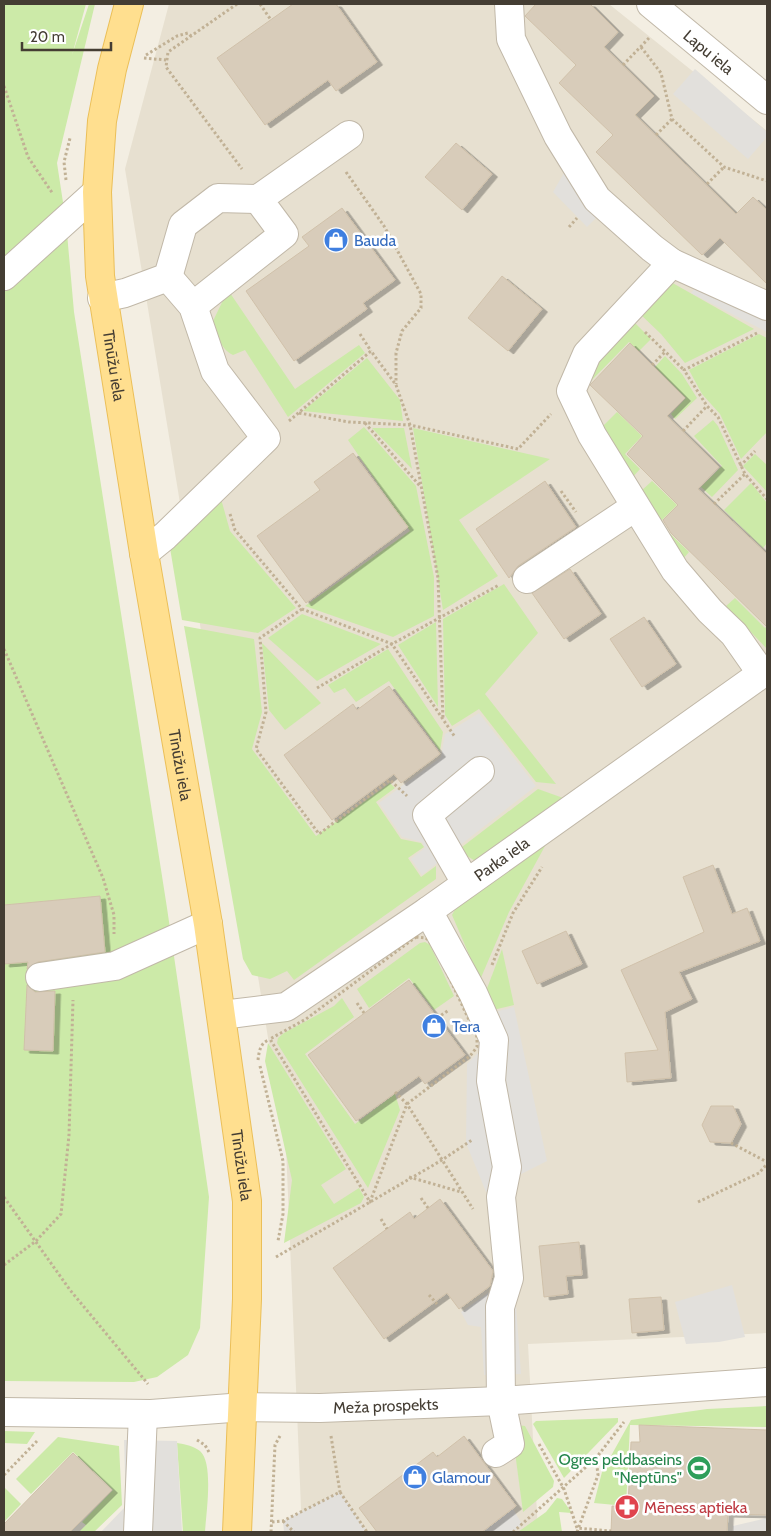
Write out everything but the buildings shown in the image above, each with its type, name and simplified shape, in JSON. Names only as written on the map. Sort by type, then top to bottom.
[{"type":"main road","name":"Tīnūžu iela","points":[[129,4],[112,68],[102,121],[97,192],[102,298],[208,924],[247,1201],[244,1407],[237,1532]]},
{"type":"street","points":[[509,4],[511,39],[558,136],[597,199],[652,248],[672,263],[767,306]]},
{"type":"street","name":"Lapu iela","points":[[651,4],[767,100]]},
{"type":"street","points":[[168,277],[183,225],[218,198],[260,198],[350,135]]},
{"type":"street","points":[[4,276],[97,192]]},
{"type":"street","points":[[193,306],[284,234],[260,198]]},
{"type":"street","points":[[672,263],[625,311],[587,354],[571,391],[592,435],[675,570],[710,611],[734,634],[764,672]]},
{"type":"street","points":[[102,298],[124,293],[168,277]]},
{"type":"street","points":[[144,553],[266,438],[216,371],[193,306],[168,277]]},
{"type":"street","points":[[527,579],[635,507]]},
{"type":"street","name":"Parka iela","points":[[222,1015],[264,1011],[286,1006],[428,911],[764,672]]},
{"type":"street","points":[[466,883],[427,815],[480,771]]},
{"type":"street","points":[[428,911],[473,993],[494,1040],[490,1081],[507,1167],[501,1197],[509,1278],[500,1307],[501,1401],[510,1444],[496,1453]]},
{"type":"street","points":[[40,977],[115,966],[208,924]]},
{"type":"street","name":"Meža prospekts","points":[[4,1412],[148,1402],[195,1412],[244,1407],[320,1408],[501,1401],[767,1382]]},
{"type":"street","points":[[138,1532],[148,1402]]},
{"type":"path","points":[[237,4],[168,52],[166,67],[260,198]]},
{"type":"path","points":[[260,4],[271,20]]},
{"type":"path","points":[[166,60],[138,57],[150,53],[177,36],[188,34],[191,36]]},
{"type":"path","points":[[623,65],[641,47],[662,73],[672,119],[724,168],[767,181]]},
{"type":"path","points":[[4,86],[28,157],[52,192],[66,222]]},
{"type":"path","points":[[656,136],[672,119]]},
{"type":"path","points":[[326,152],[343,168],[367,201],[422,294],[421,308],[402,331],[396,353],[396,385]]},
{"type":"path","points":[[707,184],[724,168]]},
{"type":"path","points":[[625,311],[684,370],[707,406],[718,418],[745,474],[767,499]]},
{"type":"path","points":[[684,370],[759,332]]},
{"type":"path","points":[[360,334],[396,385],[410,425],[438,578],[443,719]]},
{"type":"path","points":[[266,438],[299,413],[372,351]]},
{"type":"path","points":[[652,365],[665,352]]},
{"type":"path","points":[[299,413],[349,422],[410,425],[518,449],[571,391]]},
{"type":"path","points":[[683,431],[707,406]]},
{"type":"path","points":[[364,423],[421,486]]},
{"type":"path","points":[[740,466],[755,451]]},
{"type":"path","points":[[714,504],[745,474]]},
{"type":"path","points":[[220,483],[235,530],[302,609],[392,644],[455,737]]},
{"type":"path","points":[[317,688],[504,582],[527,579]]},
{"type":"path","points":[[302,609],[260,638],[266,714],[256,748],[319,834],[390,780],[427,815]]},
{"type":"path","points":[[4,649],[103,878],[114,915],[115,966]]},
{"type":"path","points":[[473,993],[483,987],[513,913],[544,864]]},
{"type":"path","points":[[370,1202],[407,1104],[470,1056],[477,1047],[477,1038],[462,1001],[436,949],[426,938],[416,938],[306,1019],[264,1042],[258,1059],[283,1161],[282,1214],[275,1258],[370,1202],[409,1177],[442,1160]]},
{"type":"path","points":[[4,1265],[36,1242],[61,1214],[70,1116],[74,1034],[73,972]]},
{"type":"path","points":[[357,1003],[364,1013]]},
{"type":"path","points":[[264,1011],[270,1039],[370,1202]]},
{"type":"path","points":[[396,1092],[407,1104],[477,1216]]},
{"type":"path","points":[[698,1202],[759,1173],[767,1163],[731,1142]]},
{"type":"path","points":[[409,1177],[461,1192]]},
{"type":"path","points":[[4,1197],[148,1402]]},
{"type":"path","points":[[421,1198],[428,1208]]},
{"type":"path","points":[[381,1220],[387,1229]]},
{"type":"path","points":[[429,1294],[436,1304]]},
{"type":"path","points":[[513,1532],[564,1489],[596,1458],[629,1416]]},
{"type":"path","points":[[330,1429],[340,1492],[367,1532]]},
{"type":"path","points":[[271,1532],[275,1445],[281,1434],[288,1432]]},
{"type":"path","points":[[4,1475],[41,1437]]},
{"type":"path","points":[[538,1441],[564,1489],[578,1528]]},
{"type":"path","points":[[577,1532],[598,1475],[596,1458]]},
{"type":"path","points":[[272,1522],[283,1521],[340,1492]]},
{"type":"path","points":[[283,1521],[294,1532]]},
{"type":"path","points":[[578,1528],[611,1531]]},
{"type":"shaded area","points":[[169,4],[609,4],[767,131],[767,1333],[528,1344],[538,1532],[302,1532],[286,1147],[125,169]]},
{"type":"shaded area","points":[[695,69],[767,132],[767,137],[748,159],[673,94]]},
{"type":"shaded area","points":[[572,159],[606,208],[587,227],[553,192]]},
{"type":"shaded area","points":[[703,277],[767,306],[767,332],[691,293]]},
{"type":"shaded area","points":[[479,713],[536,786],[422,875],[411,859],[425,848],[422,842],[402,837],[379,803],[441,757],[445,734]]},
{"type":"shaded area","points":[[514,1007],[547,1161],[486,1192],[466,1143],[467,1064],[485,1046],[483,1015]]},
{"type":"shaded area","points":[[509,1278],[514,1278],[521,1374],[484,1375],[481,1327],[468,1325],[461,1312]]},
{"type":"shaded area","points":[[732,1285],[745,1337],[719,1342],[686,1344],[675,1302]]},
{"type":"shaded area","points":[[124,1440],[177,1441],[182,1532],[101,1532],[126,1506]]},
{"type":"shaded area","points":[[340,1492],[367,1532],[284,1532],[283,1521]]},
{"type":"shaded area","points":[[513,1509],[522,1524],[513,1532],[482,1532]]},
{"type":"shaded area","points":[[767,1518],[767,1532],[733,1532],[733,1526]]},
{"type":"green space","points":[[4,4],[86,4],[72,55],[89,4],[95,4],[57,163],[66,222],[74,312],[167,908],[209,1197],[200,1328],[188,1355],[157,1377],[134,1382],[4,1381]]},
{"type":"green space","points":[[669,281],[754,329],[685,363],[661,334],[638,312]]},
{"type":"green space","points":[[228,290],[295,389],[359,345],[365,353],[288,417],[245,350],[233,355],[225,349],[220,341],[213,321]]},
{"type":"green space","points":[[630,318],[651,339],[639,351],[629,342],[587,385],[587,362]]},
{"type":"green space","points":[[759,334],[767,338],[767,432],[741,459],[720,414],[702,394],[689,370]]},
{"type":"green space","points":[[665,356],[682,374],[697,398],[675,419],[671,414],[686,398],[655,367]]},
{"type":"green space","points":[[367,358],[400,400],[403,421],[303,411]]},
{"type":"green space","points":[[617,412],[642,436],[625,454],[640,469],[631,479],[601,428]]},
{"type":"green space","points":[[713,420],[718,426],[738,470],[712,497],[701,487],[722,466],[694,436]]},
{"type":"green space","points":[[364,427],[416,486],[434,577],[434,616],[393,637],[305,606],[410,531],[348,440]]},
{"type":"green space","points":[[372,428],[404,428],[412,469]]},
{"type":"green space","points":[[413,428],[550,459],[459,520],[498,576],[443,610]]},
{"type":"green space","points":[[755,454],[767,465],[767,492],[743,466]]},
{"type":"green space","points":[[652,481],[677,505],[659,523],[640,492]]},
{"type":"green space","points":[[751,483],[767,503],[767,543],[763,548],[724,510]]},
{"type":"green space","points":[[218,488],[230,531],[296,608],[258,633],[182,620],[168,536]]},
{"type":"green space","points":[[659,523],[689,552],[682,560]]},
{"type":"green space","points":[[504,584],[538,633],[485,694],[556,784],[536,782],[479,709],[452,726],[445,715],[443,619]]},
{"type":"green space","points":[[735,598],[765,628],[767,626],[767,649],[726,606]]},
{"type":"green space","points":[[302,614],[381,644],[317,681],[268,638]]},
{"type":"green space","points":[[436,622],[438,707],[398,645]]},
{"type":"green space","points":[[184,626],[254,639],[262,712],[252,749],[316,836],[390,783],[395,788],[376,802],[401,839],[421,843],[424,847],[408,858],[421,877],[436,866],[436,879],[294,980],[287,971],[270,979],[252,975],[243,959]]},
{"type":"green space","points":[[262,643],[321,703],[285,730],[269,710]]},
{"type":"green space","points":[[388,649],[443,732],[440,751],[389,681],[356,702],[345,688],[334,693],[328,685]]},
{"type":"green space","points":[[538,789],[566,799],[477,862],[467,856],[462,847]]},
{"type":"green space","points":[[551,835],[509,912],[480,980],[452,915],[460,900]]},
{"type":"green space","points":[[425,942],[430,945],[454,996],[434,1010],[409,978],[369,1008],[357,989],[420,943]]},
{"type":"green space","points":[[502,949],[514,1005],[493,1010],[486,991]]},
{"type":"green space","points":[[342,998],[354,1017],[305,1054],[355,1124],[395,1094],[400,1110],[368,1188],[277,1043],[278,1038],[284,1033],[334,1006]]},
{"type":"green space","points":[[268,1043],[346,1169],[321,1185],[334,1204],[359,1188],[364,1197],[361,1203],[284,1243],[292,1180],[265,1061]]},
{"type":"green space","points":[[767,1406],[767,1427],[630,1425],[626,1506],[594,1503],[602,1472],[631,1420],[707,1409]]},
{"type":"green space","points":[[618,1418],[618,1422],[564,1478],[533,1424],[536,1421]]},
{"type":"green space","points":[[517,1425],[525,1426],[554,1481],[553,1487],[523,1512],[512,1430]]},
{"type":"green space","points":[[4,1431],[35,1432],[27,1444],[4,1443]]},
{"type":"green space","points":[[58,1437],[119,1446],[122,1505],[94,1532],[80,1531],[86,1525],[82,1522],[113,1490],[73,1452],[31,1494],[16,1479]]},
{"type":"green space","points":[[177,1443],[200,1451],[207,1466],[208,1489],[205,1532],[183,1532]]},
{"type":"green space","points":[[4,1487],[21,1504],[4,1522]]},
{"type":"green space","points":[[557,1498],[562,1499],[572,1513],[559,1512],[562,1532],[518,1532],[546,1512]]},
{"type":"place","name":"Bauda","points":[[336,240]]},
{"type":"place","name":"Tera","points":[[434,1026]]},
{"type":"place","name":"Ogres peldbaseins \"Neptūns\"","points":[[699,1468]]},
{"type":"place","name":"Glamour","points":[[415,1477]]},
{"type":"place","name":"Mēness aptieka","points":[[627,1507]]}]
